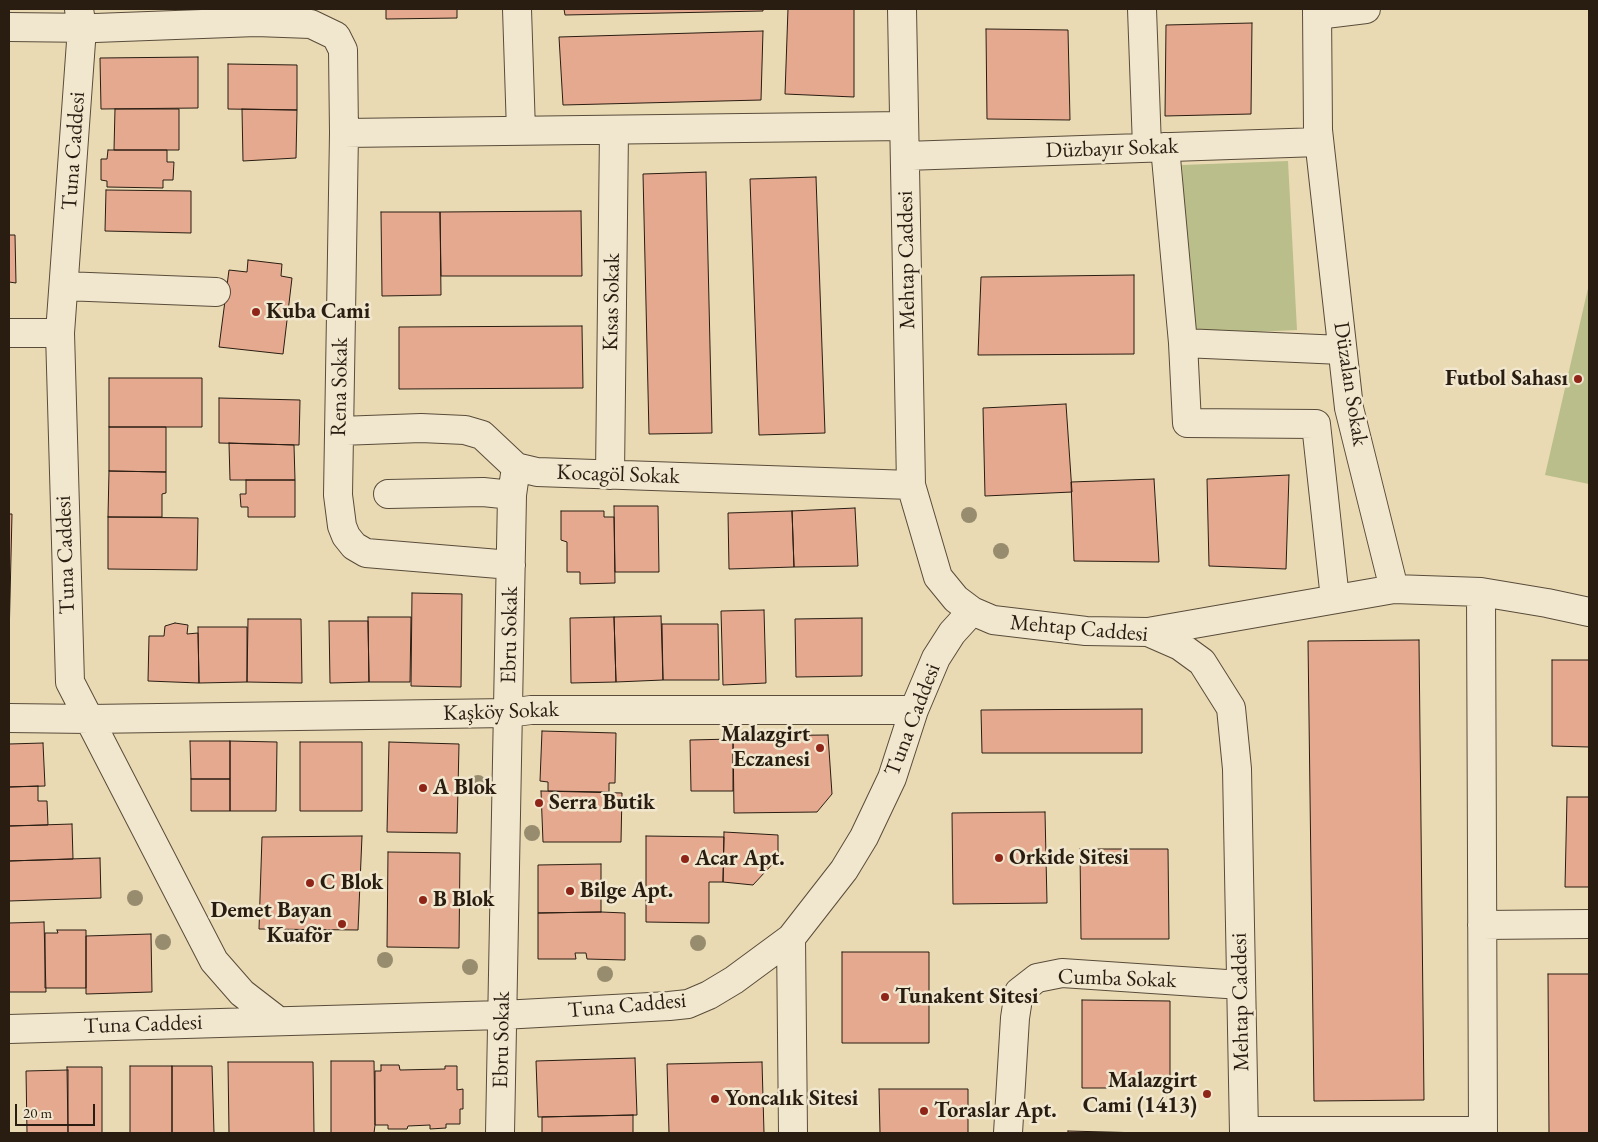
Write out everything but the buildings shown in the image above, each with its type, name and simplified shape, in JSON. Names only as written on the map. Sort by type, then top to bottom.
[{"type":"street","points":[[518,9],[520,131]]},
{"type":"street","name":"Mehtap Caddesi","points":[[902,9],[911,485],[938,577],[956,600],[972,611],[993,620],[1086,631],[1148,632],[1180,646],[1202,662],[1231,708],[1237,769],[1244,1132]]},
{"type":"street","points":[[1142,9],[1156,147],[1183,344],[1186,423],[1316,424],[1335,599]]},
{"type":"street","points":[[1317,12],[1366,9]]},
{"type":"street","name":"Düzalan Sokak","points":[[1317,12],[1319,142],[1349,408],[1394,589]]},
{"type":"street","points":[[9,27],[81,18],[256,16]]},
{"type":"street","name":"Rena Sokak","points":[[256,16],[310,24],[336,36],[343,50],[344,133],[338,496],[342,526],[346,536],[354,546],[366,553],[511,565]]},
{"type":"street","name":"Tuna Caddesi","points":[[81,18],[60,333],[70,682],[214,961],[242,993],[277,1020]]},
{"type":"street","points":[[344,133],[904,126]]},
{"type":"street","name":"Kısas Sokak","points":[[610,475],[614,130]]},
{"type":"street","name":"Düzbayır Sokak","points":[[905,156],[1319,142]]},
{"type":"street","points":[[64,286],[216,292]]},
{"type":"street","points":[[9,333],[60,333]]},
{"type":"street","points":[[1183,344],[1342,350]]},
{"type":"street","points":[[340,431],[421,428],[464,430],[482,435],[516,468]]},
{"type":"street","name":"Kocagöl Sokak","points":[[516,468],[537,472],[911,485]]},
{"type":"street","name":"Ebru Sokak","points":[[500,1133],[512,495],[516,468]]},
{"type":"street","points":[[388,494],[483,492],[512,495]]},
{"type":"street","points":[[1148,632],[1394,589],[1480,592],[1589,612]]},
{"type":"street","points":[[1244,1132],[1483,1132],[1480,592]]},
{"type":"street","name":"Tuna Caddesi","points":[[9,1029],[502,1015],[688,1004],[709,995],[734,980],[791,938],[844,870],[864,837],[892,778],[914,710],[936,658],[952,633],[972,611]]},
{"type":"street","name":"Kaşköy Sokak","points":[[9,718],[89,719],[508,713],[540,710],[914,710]]},
{"type":"street","points":[[1482,925],[1589,924]]},
{"type":"street","points":[[791,938],[793,1133]]},
{"type":"street","name":"Cumba Sokak","points":[[1008,1133],[1014,1018],[1019,992],[1037,978],[1062,973],[1241,985]]},
{"type":"green space","points":[[1288,161],[1297,330],[1189,335],[1182,165]]},
{"type":"green space","name":"Futbol Sahası","points":[[1589,284],[1589,484],[1545,475]]},
{"type":"place","name":"Kuba Cami","points":[[256,312]]},
{"type":"place","name":"Futbol Sahası","points":[[1578,379]]},
{"type":"place","name":"Malazgirt Eczanesi","points":[[820,748]]},
{"type":"place","name":"A Blok","points":[[423,788]]},
{"type":"place","name":"Serra Butik","points":[[539,803]]},
{"type":"place","name":"Orkide Sitesi","points":[[999,858]]},
{"type":"place","name":"Acar Apt.","points":[[685,859]]},
{"type":"place","name":"C Blok","points":[[310,883]]},
{"type":"place","name":"Bilge Apt.","points":[[570,891]]},
{"type":"place","name":"B Blok","points":[[423,900]]},
{"type":"place","name":"Demet Bayan Kuaför","points":[[342,924]]},
{"type":"place","name":"Tunakent Sitesi","points":[[885,997]]},
{"type":"place","name":"Malazgirt Cami (1413)","points":[[1207,1094]]},
{"type":"place","name":"Yoncalık Sitesi","points":[[715,1099]]},
{"type":"place","name":"Toraslar Apt.","points":[[924,1111]]}]
